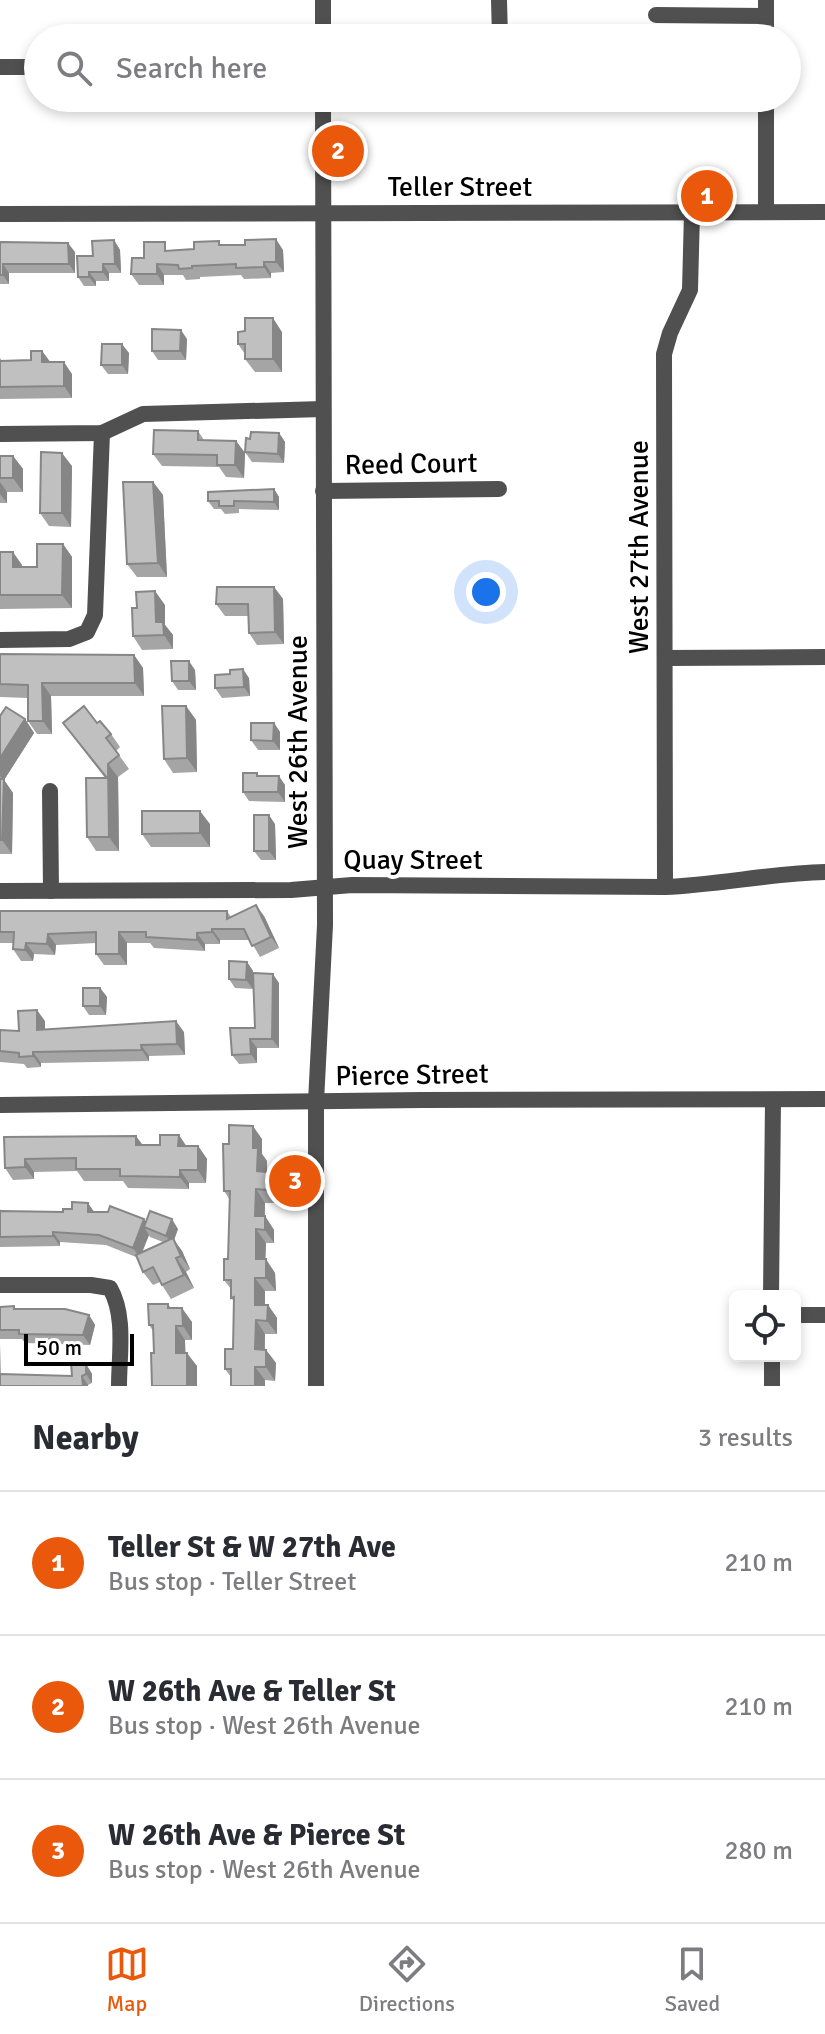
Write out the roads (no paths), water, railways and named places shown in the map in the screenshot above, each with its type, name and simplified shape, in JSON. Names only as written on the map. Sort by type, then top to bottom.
[{"type":"street","points":[[323,0],[323,24]]},
{"type":"street","points":[[499,0],[500,24]]},
{"type":"street","points":[[656,15],[766,8]]},
{"type":"street","points":[[0,67],[24,67]]},
{"type":"street","name":"West 26th Avenue","points":[[316,1386],[316,1102],[324,955],[323,112]]},
{"type":"street","points":[[766,112],[766,211]]},
{"type":"street","name":"West 27th Avenue","points":[[665,887],[664,354],[690,290],[692,212]]},
{"type":"street","name":"Teller Street","points":[[0,214],[825,212]]},
{"type":"street","points":[[0,434],[102,433],[143,414],[323,409]]},
{"type":"street","points":[[0,640],[69,639],[87,632],[95,615],[102,433]]},
{"type":"street","name":"Reed Court","points":[[323,491],[499,489]]},
{"type":"street","points":[[665,658],[825,657]]},
{"type":"street","points":[[50,791],[51,891]]},
{"type":"street","name":"Quay Street","points":[[0,891],[665,887],[825,872]]},
{"type":"street","name":"Pierce Street","points":[[0,1105],[825,1099]]},
{"type":"street","points":[[771,1290],[773,1100]]},
{"type":"street","points":[[0,1285],[91,1285],[110,1288],[117,1301],[119,1386]]},
{"type":"street","points":[[801,1315],[825,1315]]},
{"type":"street","points":[[772,1362],[772,1386]]},
{"type":"place","name":"W 26th Ave & Teller St","points":[[338,151]]},
{"type":"place","name":"Teller St & W 27th Ave","points":[[707,196]]},
{"type":"place","name":"W 26th Ave & Pierce St","points":[[295,1181]]}]
